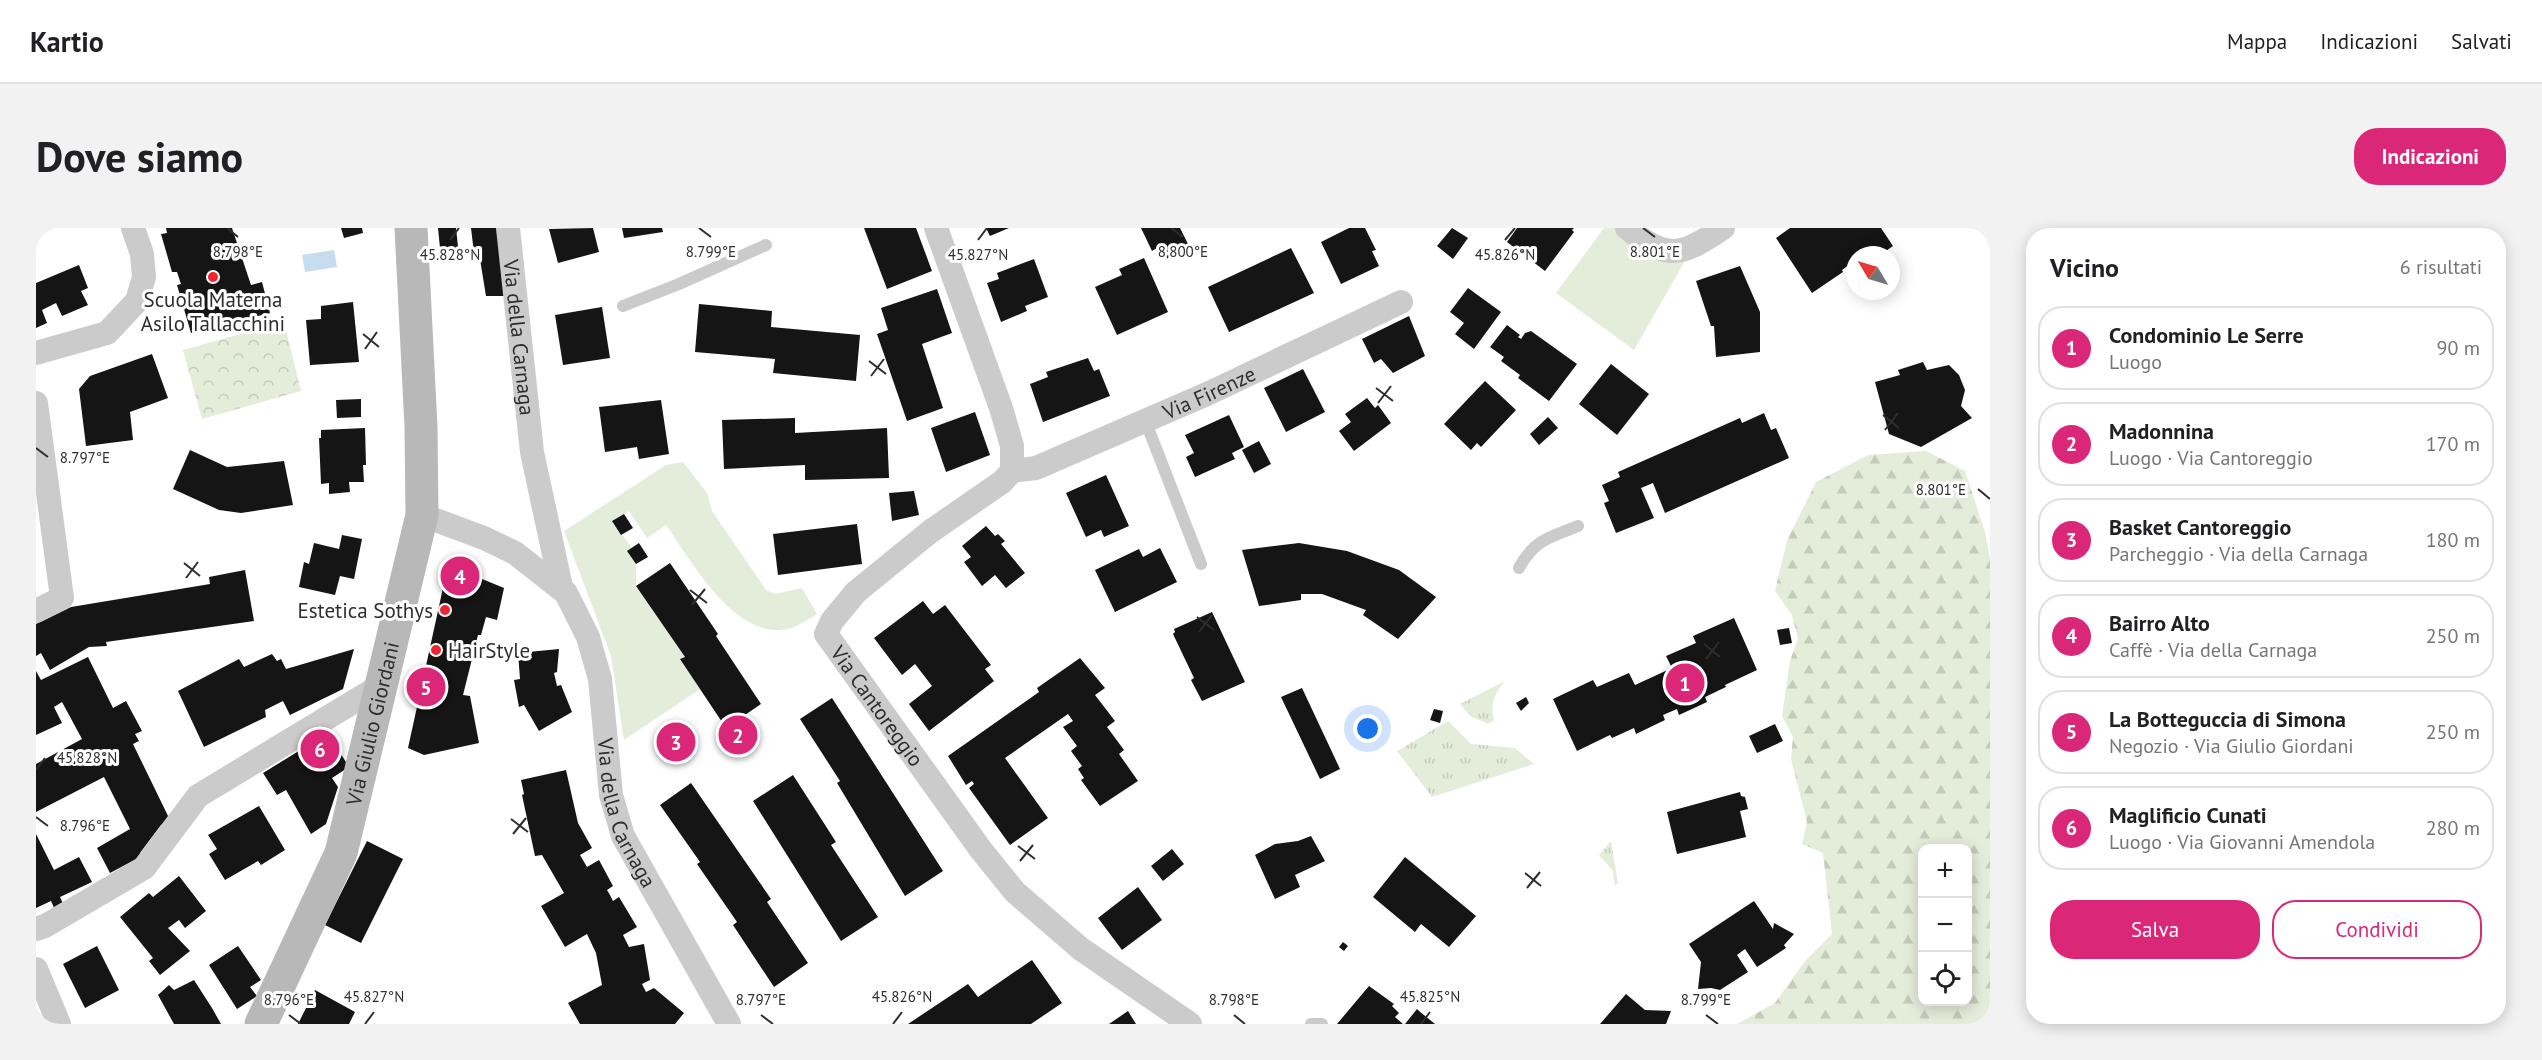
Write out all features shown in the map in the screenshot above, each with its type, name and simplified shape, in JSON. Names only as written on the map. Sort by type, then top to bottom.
[{"type":"street","points":[[36,352],[107,333],[137,301],[144,277],[142,254],[134,228]]},
{"type":"street","name":"Via Giulio Giordani","points":[[261,1024],[341,853],[422,515],[422,428],[411,228]]},
{"type":"street","name":"Via della Carnaga","points":[[508,228],[532,452],[561,587]]},
{"type":"street","points":[[936,228],[1001,408],[1012,446],[1012,471]]},
{"type":"street","points":[[1628,228],[1647,244],[1662,250],[1678,252],[1690,248],[1723,228]]},
{"type":"street","name":"Via Firenze","points":[[1012,471],[1036,468],[1207,394],[1401,302]]},
{"type":"street","points":[[36,404],[62,598],[36,611]]},
{"type":"street","name":"Via Cantoreggio","points":[[1012,471],[1002,482],[931,531],[856,592],[832,621],[826,634],[981,850],[1016,892],[1081,949],[1190,1024]]},
{"type":"street","name":"Via della Carnaga","points":[[422,515],[515,553],[566,593],[588,638],[600,679],[611,795],[623,836],[729,1024]]},
{"type":"street","points":[[36,929],[45,926],[144,868],[198,796],[383,684]]},
{"type":"street","points":[[36,969],[59,1024]]},
{"type":"lane","points":[[623,306],[766,245]]},
{"type":"lane","points":[[1145,420],[1201,564]]},
{"type":"lane","points":[[1519,568],[1528,551],[1541,541],[1578,526]]},
{"type":"lane","points":[[1311,1024],[1322,1024]]},
{"type":"green space","points":[[1604,228],[1616,228],[1686,259],[1634,350],[1556,293]]},
{"type":"green space","points":[[284,322],[301,391],[202,419],[183,350]]},
{"type":"green space","points":[[1926,451],[1965,471],[1985,532],[1990,558],[1990,1024],[1737,1024],[1775,1003],[1805,961],[1832,934],[1823,853],[1802,844],[1807,822],[1791,759],[1793,737],[1782,716],[1790,661],[1798,639],[1792,615],[1775,591],[1787,541],[1816,482],[1868,455]]},
{"type":"green space","points":[[683,462],[707,493],[712,511],[766,590],[775,594],[802,588],[817,614],[789,628],[779,630],[761,627],[744,619],[728,607],[713,591],[666,525],[647,538],[629,511],[612,521],[632,548],[627,551],[636,564],[636,586],[685,657],[681,659],[700,689],[624,740],[611,656],[564,531],[666,465]]},
{"type":"green space","points":[[1505,681],[1494,699],[1492,709],[1494,720],[1488,724],[1470,716],[1460,704]]},
{"type":"green space","points":[[1448,721],[1471,744],[1515,748],[1534,764],[1432,797],[1397,751]]},
{"type":"green space","points":[[1611,841],[1618,883],[1615,886],[1613,871],[1599,855]]},
{"type":"water","points":[[334,250],[337,267],[305,272],[302,255]]},
{"type":"building","name":"Scuola Materna Asilo Tallacchini","points":[[166,228],[232,228],[251,285],[262,282],[270,313],[191,333],[177,285],[181,284],[177,272],[172,272],[161,234],[167,233]]},
{"type":"building","points":[[341,228],[362,228],[363,233],[344,238]]},
{"type":"building","points":[[438,228],[456,228],[459,256],[441,258]]},
{"type":"building","points":[[471,228],[505,228],[511,296],[486,296],[479,253],[474,253]]},
{"type":"building","points":[[593,228],[599,252],[558,263],[549,229]]},
{"type":"building","points":[[622,228],[662,228],[663,232],[624,238]]},
{"type":"building","points":[[864,228],[916,228],[932,271],[887,289]]},
{"type":"building","points":[[986,228],[1009,228],[990,236]]},
{"type":"building","points":[[1141,228],[1180,228],[1190,248],[1166,260],[1160,246],[1152,251]]},
{"type":"building","points":[[1349,228],[1365,228],[1376,250],[1372,251],[1379,266],[1341,284],[1321,242]]},
{"type":"building","points":[[1452,228],[1468,238],[1453,259],[1437,246]]},
{"type":"building","points":[[1517,228],[1574,228],[1572,230],[1574,232],[1545,271],[1507,242]]},
{"type":"building","points":[[1790,228],[1881,228],[1893,246],[1846,246],[1846,267],[1842,270],[1843,272],[1812,293],[1776,238]]},
{"type":"building","points":[[1291,248],[1314,293],[1229,332],[1208,287]]},
{"type":"building","points":[[1144,258],[1168,312],[1117,335],[1095,287],[1122,275],[1119,269]]},
{"type":"building","points":[[1034,259],[1048,297],[1025,306],[1027,311],[1001,322],[987,283],[999,279],[997,273]]},
{"type":"building","points":[[79,265],[88,288],[81,291],[88,305],[62,316],[56,303],[42,310],[47,323],[36,328],[36,283]]},
{"type":"building","points":[[1740,266],[1760,312],[1760,352],[1716,357],[1714,326],[1711,326],[1696,281]]},
{"type":"building","points":[[1468,288],[1501,312],[1474,349],[1455,334],[1464,323],[1450,312]]},
{"type":"building","points":[[937,289],[952,333],[922,344],[943,408],[907,421],[877,334],[888,330],[881,308]]},
{"type":"building","points":[[353,302],[359,362],[310,365],[306,320],[321,319],[321,306]]},
{"type":"building","points":[[699,304],[772,311],[771,327],[860,335],[856,381],[773,373],[775,359],[695,352]]},
{"type":"building","points":[[602,307],[610,358],[563,365],[555,315]]},
{"type":"building","points":[[1409,316],[1425,356],[1393,373],[1381,359],[1374,363],[1362,339]]},
{"type":"building","points":[[1507,325],[1520,335],[1518,337],[1521,339],[1525,333],[1531,331],[1577,364],[1549,401],[1518,378],[1520,375],[1501,361],[1504,357],[1490,347]]},
{"type":"building","points":[[152,354],[168,398],[130,412],[133,440],[86,446],[79,389],[90,376]]},
{"type":"building","points":[[1088,358],[1094,371],[1099,369],[1110,396],[1043,422],[1030,384],[1048,377],[1046,372]]},
{"type":"building","points":[[1923,362],[1927,370],[1949,365],[1959,375],[1965,390],[1961,406],[1972,418],[1921,447],[1889,434],[1875,382],[1900,375],[1898,370]]},
{"type":"building","points":[[1611,364],[1649,394],[1617,435],[1579,404]]},
{"type":"building","points":[[1303,369],[1325,412],[1286,432],[1264,388]]},
{"type":"building","points":[[1485,381],[1516,410],[1481,447],[1477,443],[1471,450],[1444,424]]},
{"type":"building","points":[[1367,398],[1375,408],[1378,405],[1391,423],[1354,451],[1339,431],[1351,422],[1345,414]]},
{"type":"building","points":[[361,399],[361,417],[337,418],[336,400]]},
{"type":"building","points":[[661,400],[669,454],[639,459],[637,447],[605,452],[599,407]]},
{"type":"building","points":[[975,412],[990,455],[946,472],[931,428]]},
{"type":"building","points":[[1764,413],[1771,430],[1776,428],[1789,458],[1665,513],[1653,483],[1641,488],[1654,518],[1616,533],[1604,503],[1609,501],[1602,485],[1620,477],[1618,472],[1740,418],[1742,423]]},
{"type":"building","points":[[1229,415],[1244,447],[1232,453],[1235,459],[1195,477],[1186,457],[1194,453],[1185,435]]},
{"type":"building","points":[[1548,417],[1558,428],[1539,445],[1530,434]]},
{"type":"building","points":[[795,418],[795,433],[887,428],[889,478],[805,480],[805,465],[724,469],[722,420]]},
{"type":"building","points":[[365,428],[364,482],[349,482],[350,492],[329,494],[329,483],[321,484],[319,438],[321,438],[321,430]]},
{"type":"building","points":[[1259,441],[1271,464],[1254,473],[1242,450]]},
{"type":"building","points":[[190,450],[227,467],[284,461],[293,505],[241,513],[219,510],[173,489]]},
{"type":"building","points":[[1106,475],[1129,526],[1104,537],[1101,530],[1086,537],[1066,493]]},
{"type":"building","points":[[914,491],[919,515],[892,521],[889,493]]},
{"type":"building","points":[[624,514],[633,528],[621,535],[612,521]]},
{"type":"building","points":[[857,524],[862,564],[778,575],[773,534]]},
{"type":"building","points":[[986,526],[995,536],[998,534],[1005,541],[1001,544],[1025,573],[1006,588],[995,575],[982,586],[964,562],[971,557],[962,546]]},
{"type":"building","points":[[342,535],[362,539],[354,579],[340,576],[335,595],[299,587],[304,562],[309,564],[314,543],[339,549]]},
{"type":"building","points":[[639,543],[648,557],[636,564],[627,551]]},
{"type":"building","points":[[1299,543],[1347,551],[1399,570],[1436,597],[1398,639],[1363,615],[1366,610],[1322,594],[1301,594],[1301,600],[1259,606],[1242,550]]},
{"type":"building","points":[[1160,548],[1177,582],[1115,612],[1095,570],[1139,549],[1143,557]]},
{"type":"building","points":[[670,563],[718,634],[716,636],[761,704],[726,728],[680,659],[685,657],[636,586]]},
{"type":"building","points":[[448,565],[504,588],[497,620],[486,617],[481,635],[478,635],[463,695],[470,696],[479,743],[424,755],[408,748]]},
{"type":"building","points":[[245,570],[254,621],[106,642],[107,646],[89,647],[50,670],[41,653],[36,656],[36,624],[71,607],[210,584],[209,577]]},
{"type":"building","points":[[923,601],[933,614],[945,605],[991,665],[985,669],[994,681],[929,731],[909,704],[932,686],[915,664],[902,675],[874,638]]},
{"type":"building","points":[[1212,612],[1245,682],[1202,701],[1173,634],[1174,629]]},
{"type":"building","points":[[1734,618],[1757,670],[1725,685],[1726,687],[1705,697],[1707,702],[1679,715],[1677,709],[1663,715],[1665,720],[1636,734],[1634,728],[1612,738],[1610,735],[1577,751],[1553,699],[1593,680],[1597,687],[1629,673],[1635,685],[1672,668],[1666,656],[1696,643],[1693,636]]},
{"type":"building","points":[[1789,628],[1792,643],[1780,645],[1777,630]]},
{"type":"building","points":[[354,649],[343,689],[290,715],[283,701],[265,710],[266,717],[204,747],[178,691],[239,659],[244,667],[272,654],[277,661],[281,659],[286,669]]},
{"type":"building","points":[[559,649],[557,672],[554,673],[557,686],[561,685],[572,712],[539,731],[524,705],[519,707],[514,680],[520,679],[518,653]]},
{"type":"building","points":[[88,657],[113,708],[126,701],[142,731],[135,734],[139,741],[133,744],[170,820],[161,825],[140,853],[142,856],[110,873],[97,848],[130,829],[104,777],[36,812],[36,764],[82,739],[62,702],[54,707],[62,723],[36,735],[36,671],[41,680]]},
{"type":"building","points":[[1080,658],[1105,688],[1095,695],[1115,721],[1107,727],[1124,750],[1119,754],[1138,781],[1100,806],[1081,780],[1084,778],[1078,769],[1082,766],[1071,751],[1077,746],[1063,727],[1073,721],[1068,714],[1005,758],[1048,818],[1010,845],[969,788],[974,784],[972,781],[966,785],[948,756],[1039,692],[1037,688]]},
{"type":"building","points":[[1302,688],[1340,769],[1320,779],[1281,697]]},
{"type":"building","points":[[1526,697],[1529,703],[1521,711],[1516,703]]},
{"type":"building","points":[[832,698],[943,871],[905,896],[837,783],[840,781],[800,719]]},
{"type":"building","points":[[1434,709],[1443,711],[1440,723],[1430,720]]},
{"type":"building","points":[[1775,724],[1783,741],[1757,753],[1749,736]]},
{"type":"building","points":[[328,733],[349,767],[332,778],[338,787],[326,824],[311,834],[286,790],[277,795],[263,773]]},
{"type":"building","points":[[566,770],[578,823],[592,848],[580,855],[587,867],[599,860],[613,886],[607,890],[613,901],[619,897],[637,927],[623,935],[629,947],[644,944],[650,980],[642,984],[646,992],[654,988],[684,1013],[675,1024],[580,1024],[568,1003],[602,985],[596,953],[587,934],[565,947],[541,906],[564,893],[542,855],[535,856],[521,780]]},
{"type":"building","points":[[793,775],[836,842],[831,845],[878,917],[841,941],[753,801]]},
{"type":"building","points":[[691,783],[771,899],[767,902],[808,963],[774,987],[733,925],[737,922],[697,864],[700,862],[660,805]]},
{"type":"building","points":[[1740,792],[1741,796],[1745,797],[1748,809],[1740,811],[1746,837],[1677,854],[1667,812]]},
{"type":"building","points":[[259,806],[285,850],[261,865],[258,861],[225,880],[209,854],[217,849],[208,835]]},
{"type":"building","points":[[36,834],[54,870],[79,857],[92,882],[60,897],[65,908],[56,912],[51,901],[36,908]]},
{"type":"building","points":[[1311,836],[1325,861],[1295,875],[1300,887],[1275,899],[1255,855],[1275,844],[1298,841]]},
{"type":"building","points":[[367,841],[403,859],[361,943],[325,925]]},
{"type":"building","points":[[1172,849],[1184,864],[1163,881],[1151,866]]},
{"type":"building","points":[[1405,857],[1476,916],[1449,947],[1421,924],[1415,932],[1373,897]]},
{"type":"building","points":[[179,876],[206,911],[185,928],[179,920],[168,928],[190,951],[160,975],[149,961],[153,958],[120,917],[149,893],[153,897]]},
{"type":"building","points":[[1138,887],[1162,920],[1122,950],[1098,918]]},
{"type":"building","points":[[1754,901],[1773,929],[1774,923],[1794,934],[1784,945],[1786,948],[1757,967],[1745,949],[1737,955],[1748,972],[1720,990],[1698,989],[1701,962],[1689,944]]},
{"type":"building","points":[[1343,942],[1348,946],[1344,951],[1339,947]]},
{"type":"building","points":[[97,946],[119,990],[85,1008],[63,964]]},
{"type":"building","points":[[238,946],[261,980],[250,987],[257,996],[237,1009],[209,965]]},
{"type":"building","points":[[1032,960],[1062,1003],[1031,1024],[908,1024],[968,984],[978,997]]},
{"type":"building","points":[[194,980],[221,1024],[174,1024],[158,995],[169,985],[174,990]]},
{"type":"building","points":[[1369,986],[1394,1004],[1392,1006],[1399,1013],[1395,1017],[1403,1024],[1337,1024]]},
{"type":"building","points":[[315,990],[355,1012],[349,1024],[298,1024]]},
{"type":"building","points":[[1626,994],[1645,1010],[1671,1011],[1666,1024],[1600,1024]]},
{"type":"building","points":[[1417,1009],[1419,1011],[1435,1024],[1405,1024]]},
{"type":"building","points":[[1128,1011],[1136,1024],[1109,1024]]},
{"type":"place","name":"Scuola Materna Asilo Tallacchini","points":[[213,277]]},
{"type":"place","name":"Bairro Alto","points":[[460,576]]},
{"type":"place","name":"Estetica Sothys","points":[[445,610]]},
{"type":"place","name":"HairStyle","points":[[436,650]]},
{"type":"place","name":"Condominio Le Serre","points":[[1685,683]]},
{"type":"place","name":"La Botteguccia di Simona","points":[[426,687]]},
{"type":"place","name":"Madonnina","points":[[738,735]]},
{"type":"place","name":"Basket Cantoreggio","points":[[676,742]]},
{"type":"place","name":"Maglificio Cunati","points":[[320,749]]}]
